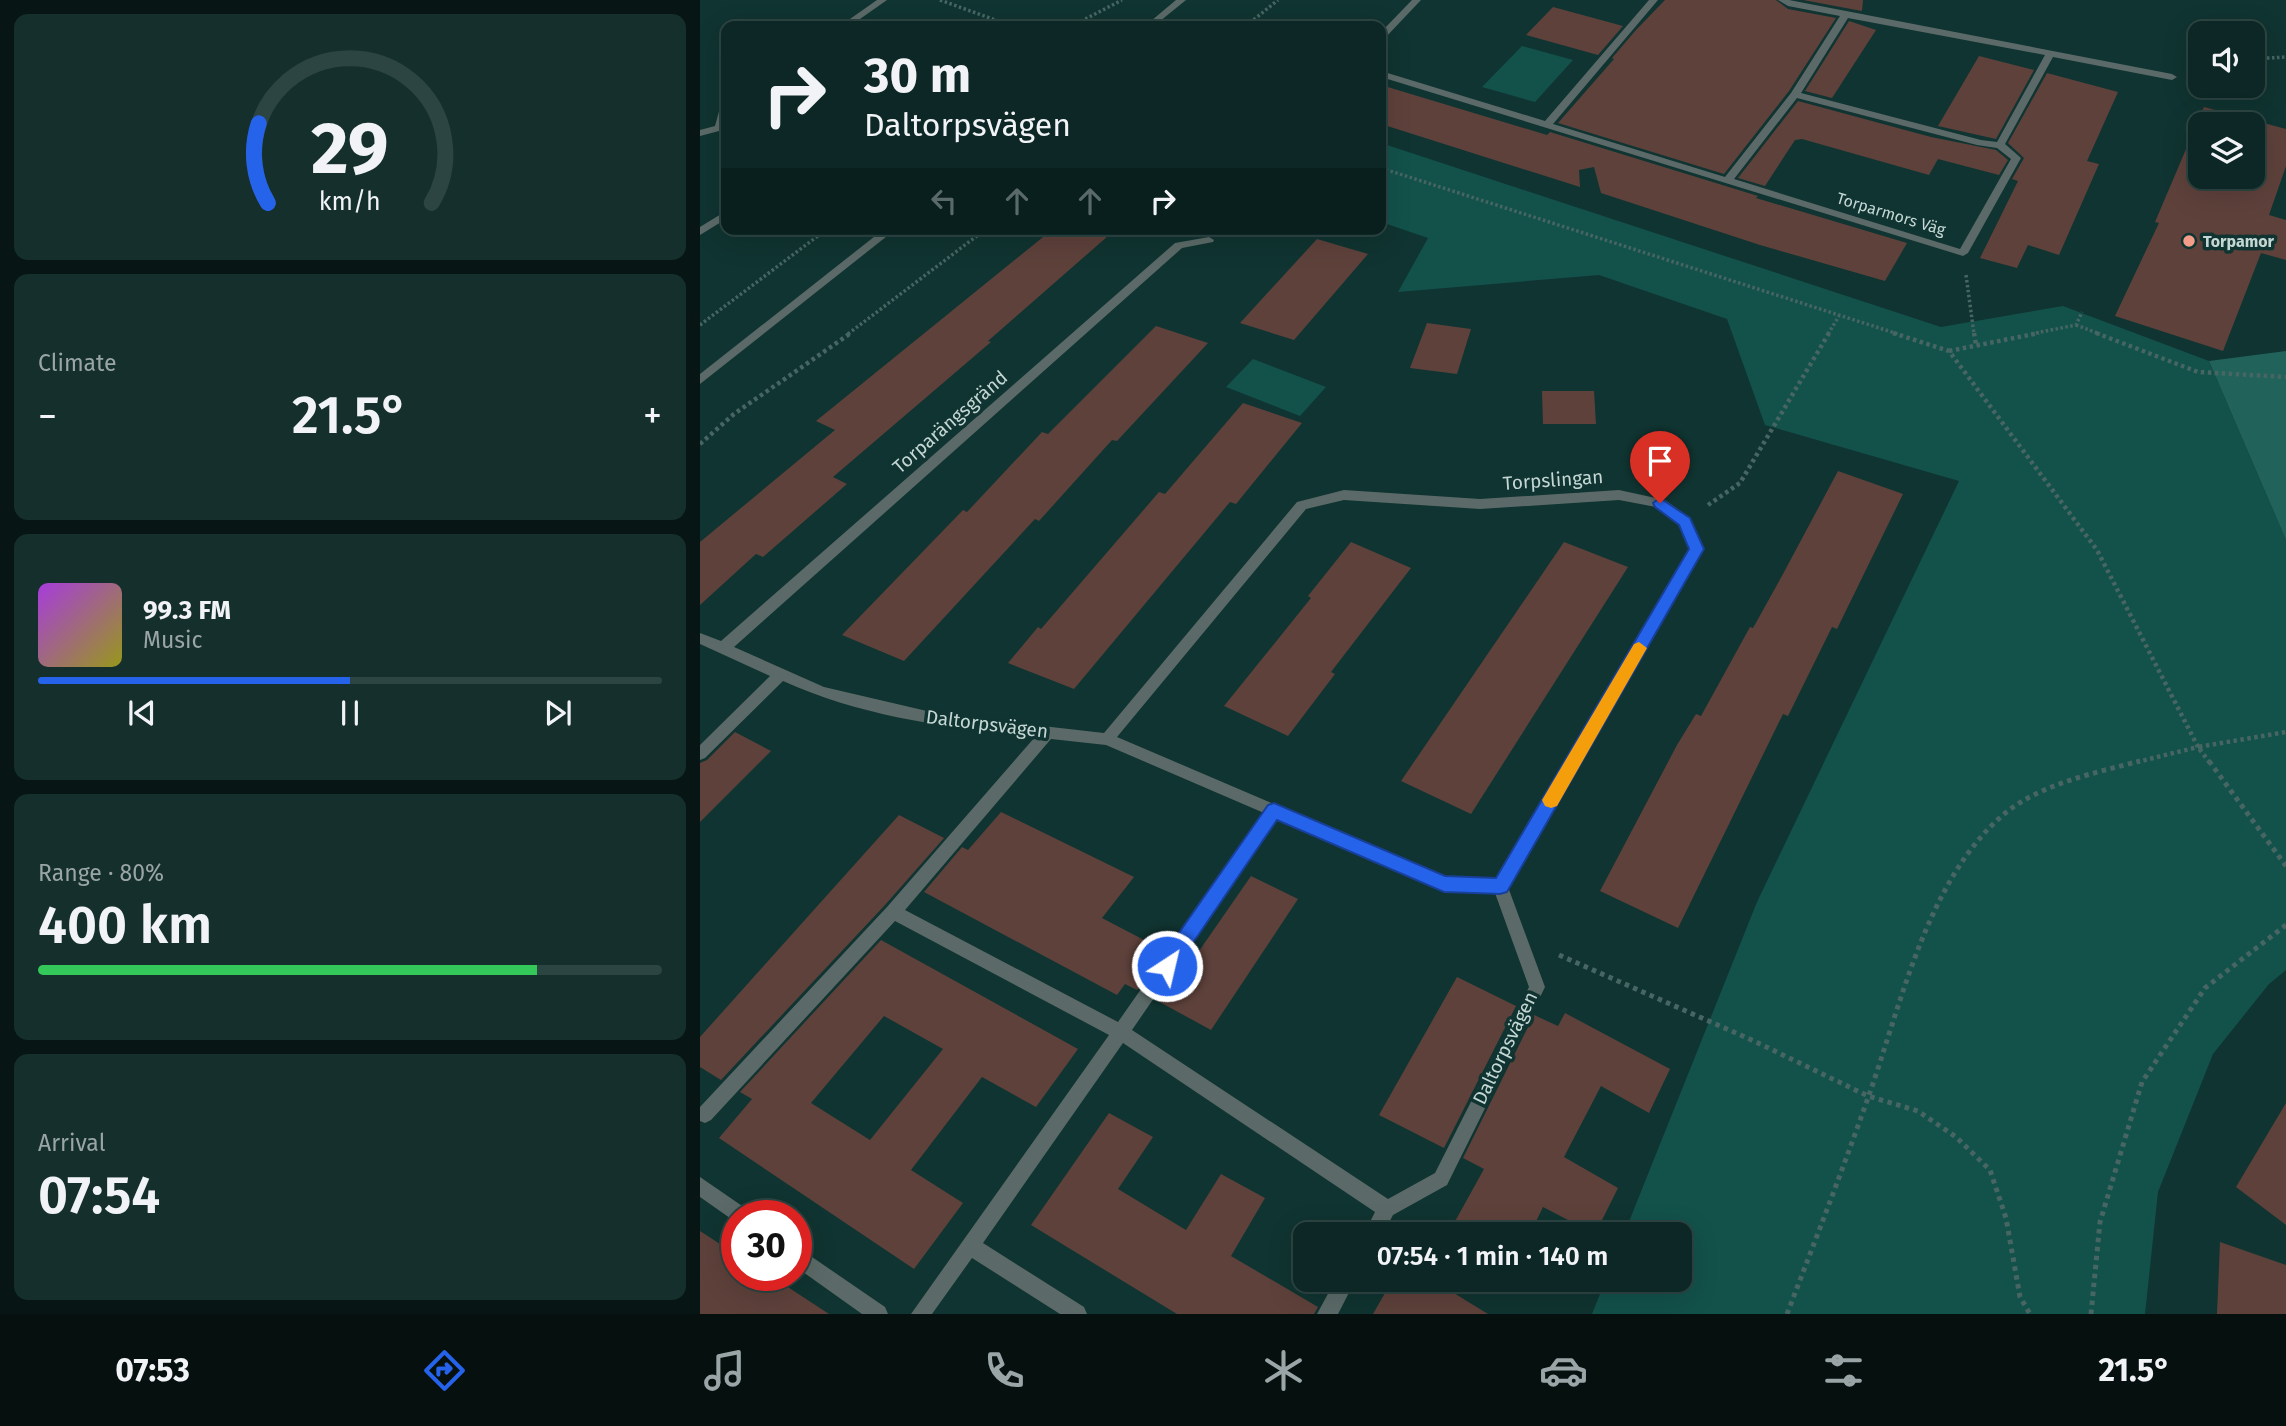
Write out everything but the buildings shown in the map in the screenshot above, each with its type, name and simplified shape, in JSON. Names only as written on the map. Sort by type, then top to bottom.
[{"type":"street","points":[[852,21],[883,0]]},
{"type":"street","points":[[1155,21],[1182,0]]},
{"type":"street","points":[[1386,32],[1417,0]]},
{"type":"street","points":[[1547,125],[1654,0]]},
{"type":"street","points":[[1782,0],[1845,15],[2172,78]]},
{"type":"street","points":[[1728,180],[1795,94],[1845,15]]},
{"type":"street","points":[[1795,94],[1981,143],[2000,145],[2050,54]]},
{"type":"street","name":"Torparmors Väg","points":[[1386,76],[1963,253],[2016,158],[2000,145]]},
{"type":"street","points":[[700,133],[721,129]]},
{"type":"street","points":[[700,232],[721,217]]},
{"type":"street","points":[[700,380],[883,235]]},
{"type":"street","name":"Torparängsgränd","points":[[723,648],[1179,245],[1209,240]]},
{"type":"street","name":"Torpslingan","points":[[1107,739],[1302,505],[1344,495],[1480,505],[1619,495],[1660,503],[1685,522]]},
{"type":"street","points":[[1500,886],[1697,549],[1685,522]]},
{"type":"street","name":"Daltorpsvägen","points":[[700,638],[821,692],[944,721],[1107,739],[1444,884],[1500,886],[1537,987],[1441,1179],[1387,1209]]},
{"type":"street","points":[[700,754],[781,674]]},
{"type":"street","points":[[702,1116],[892,912],[1048,732]]},
{"type":"street","points":[[921,1314],[1274,810]]},
{"type":"street","points":[[892,912],[1121,1032],[1387,1209],[1380,1222]]},
{"type":"street","points":[[700,1186],[721,1201]]},
{"type":"street","points":[[971,1246],[1077,1314]]},
{"type":"street","points":[[812,1267],[878,1314]]},
{"type":"street","points":[[1327,1314],[1340,1292]]},
{"type":"path","points":[[940,0],[998,21]]},
{"type":"path","points":[[1082,21],[1122,0]]},
{"type":"path","points":[[1252,21],[1278,0]]},
{"type":"path","points":[[2265,58],[2286,57]]},
{"type":"path","points":[[1386,171],[1645,251],[1949,351],[2076,325],[2198,372],[2286,377]]},
{"type":"path","points":[[700,325],[819,235]]},
{"type":"path","points":[[700,444],[734,414],[873,317],[978,235]]},
{"type":"path","points":[[1963,253],[1976,345]]},
{"type":"path","points":[[2076,325],[2082,312]]},
{"type":"path","points":[[1685,522],[1740,483],[1839,315]]},
{"type":"path","points":[[1949,351],[2097,550],[2198,747],[2286,866]]},
{"type":"path","points":[[1787,1314],[1921,948],[1941,901],[1972,848],[2003,815],[2042,790],[2198,747],[2286,732]]},
{"type":"path","points":[[2091,1314],[2099,1222],[2142,1082],[2205,988],[2286,925]]},
{"type":"path","points":[[1517,936],[1754,1041],[1868,1096],[1917,1111],[1956,1137],[1990,1170],[2006,1218],[2020,1297],[2030,1314]]},
{"type":"green space","points":[[1522,46],[1573,60],[1535,102],[1482,87]]},
{"type":"green space","points":[[1386,145],[1941,327],[2063,306],[2209,361],[2286,540],[2286,970],[2269,984],[2213,1054],[2158,1192],[2145,1314],[1592,1314],[1601,1292],[1692,1292],[1692,1222],[1629,1222],[1757,902],[1959,481],[1765,425],[1727,319],[1599,275],[1398,292],[1428,238],[1386,224]]},
{"type":"green space","points":[[2286,351],[2286,540],[2209,361]]},
{"type":"green space","points":[[1253,359],[1326,387],[1300,416],[1226,387]]},
{"type":"slow traffic","points":[[1551,800],[1639,648]]},
{"type":"place","name":"Torpamor","points":[[2189,241]]},
{"type":"route","points":[[1167,966],[1274,810],[1444,884],[1500,886],[1697,549],[1685,522],[1660,503]]}]
